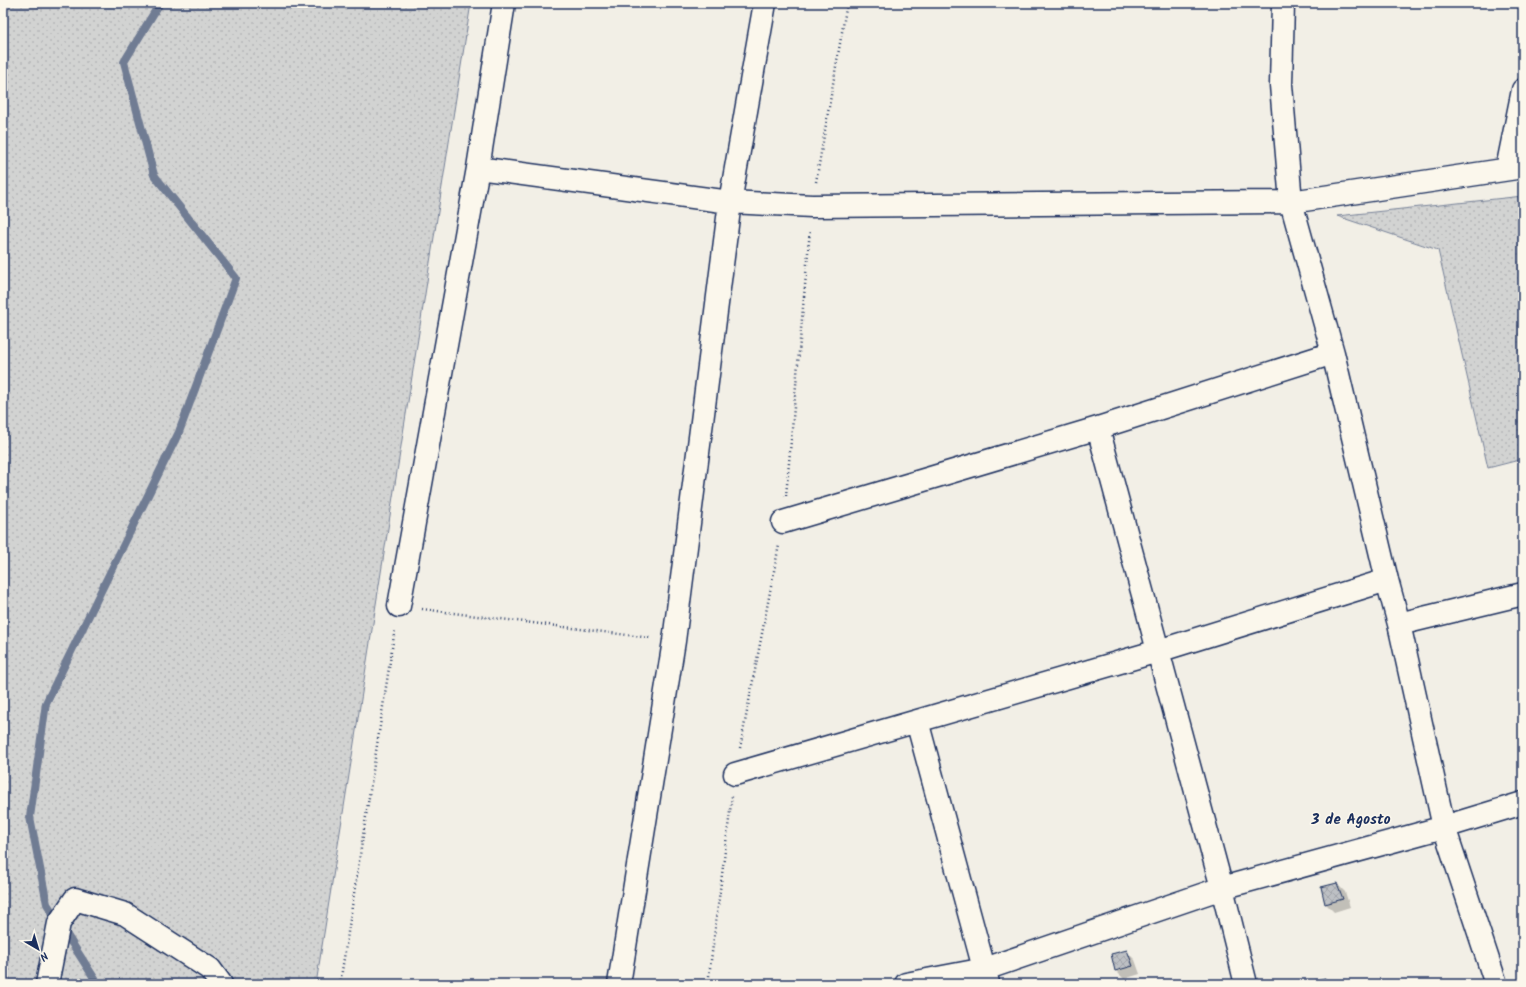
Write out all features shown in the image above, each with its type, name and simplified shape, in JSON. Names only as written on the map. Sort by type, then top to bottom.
[{"type":"street","points":[[399,606],[478,168],[504,3]]},
{"type":"street","points":[[618,984],[674,641],[730,202],[765,3]]},
{"type":"street","points":[[1283,3],[1281,85],[1291,202],[1333,353],[1387,580],[1399,624],[1444,826],[1496,984]]},
{"type":"street","points":[[478,168],[730,202],[812,206],[1291,202],[1515,168],[1523,90]]},
{"type":"street","points":[[783,522],[1098,428],[1333,353]]},
{"type":"street","points":[[1098,428],[1222,888],[1246,984]]},
{"type":"street","points":[[735,774],[1158,651],[1387,580]]},
{"type":"street","points":[[1399,624],[1523,594]]},
{"type":"street","points":[[917,721],[986,977]]},
{"type":"street","points":[[906,984],[986,977],[1222,888],[1523,803]]},
{"type":"street","points":[[47,984],[59,923],[75,899],[125,914],[210,969],[221,984]]},
{"type":"path","points":[[708,984],[735,774],[783,522],[812,206],[847,3]]},
{"type":"path","points":[[340,984],[399,606],[674,641]]},
{"type":"shaded area","points":[[3,3],[471,3],[316,984],[3,984]]},
{"type":"shaded area","points":[[1523,196],[1523,459],[1488,468],[1438,250],[1337,216]]},
{"type":"building","points":[[1337,883],[1343,899],[1325,904],[1321,887]]},
{"type":"building","points":[[1127,950],[1133,966],[1115,971],[1111,954]]},
{"type":"building","points":[[1325,978],[1327,984],[1309,984],[1308,982]]},
{"type":"waterway","points":[[98,984],[47,904],[30,817],[46,703],[179,432],[236,278],[154,175],[124,62],[160,3]]},
{"type":"district","name":"3 de Agosto","points":[[1351,820]]}]
